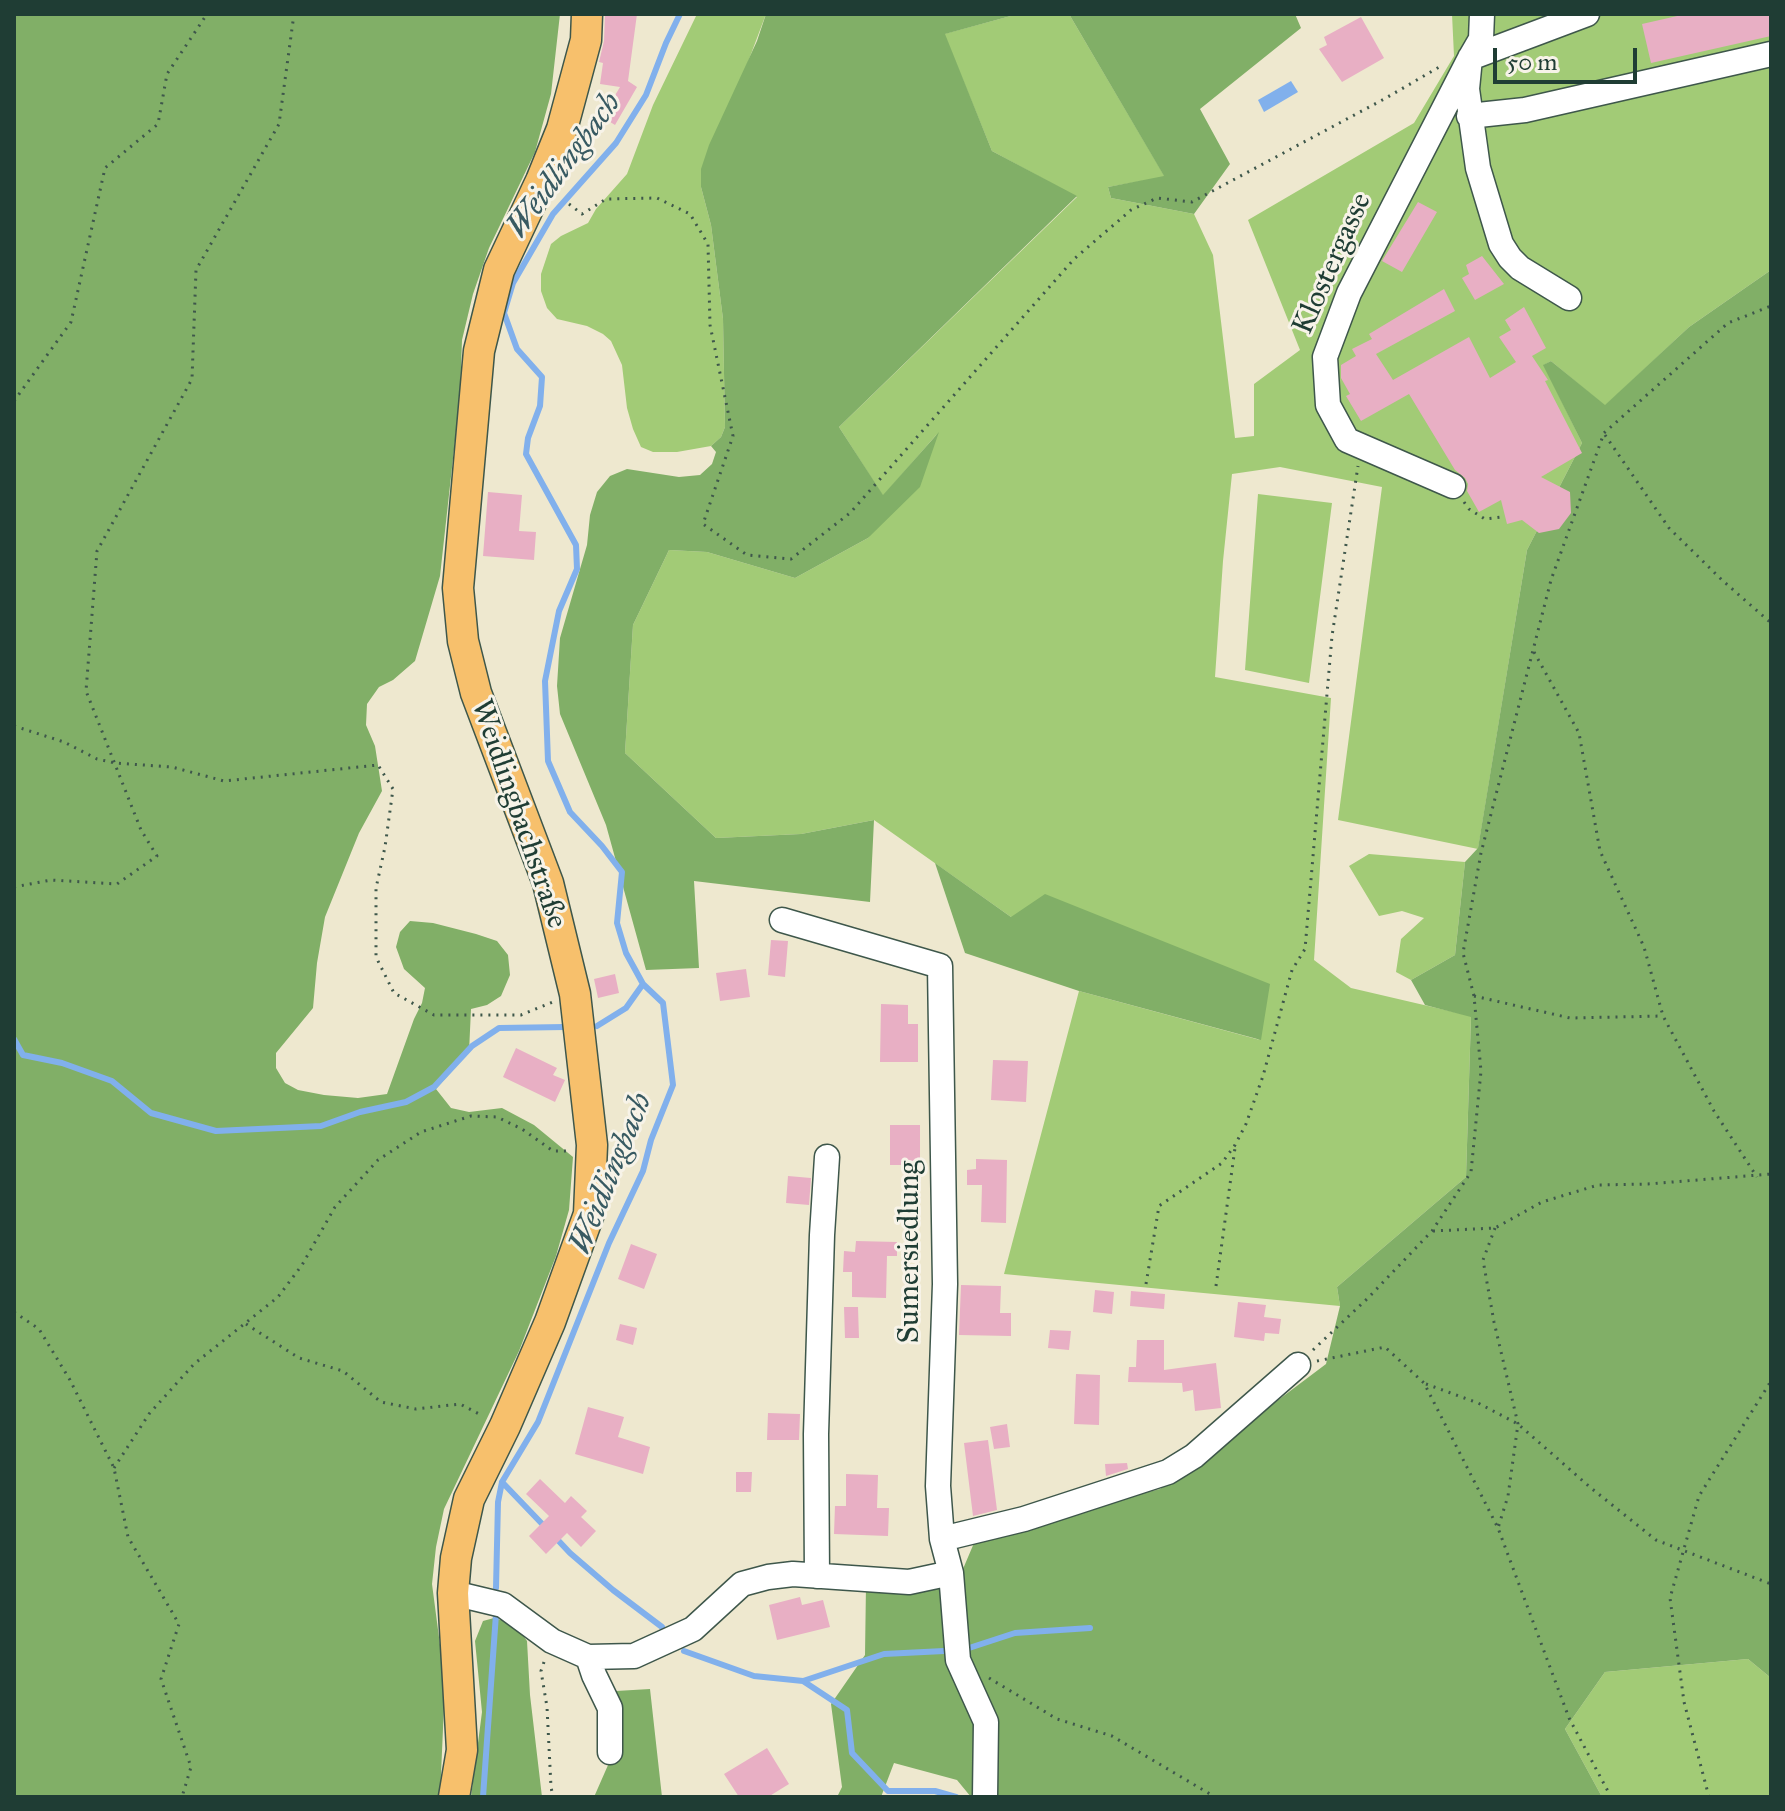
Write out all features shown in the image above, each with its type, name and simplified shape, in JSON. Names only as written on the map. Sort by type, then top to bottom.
[{"type":"main road","name":"Weidlingbachstraße","points":[[454,1797],[462,1750],[453,1593],[456,1558],[469,1499],[550,1322],[589,1214],[592,1145],[575,994],[548,883],[476,693],[463,641],[458,588],[479,351],[499,270],[562,129],[586,40],[587,14]]},
{"type":"street","name":"Klostergasse","points":[[1453,486],[1347,440],[1328,405],[1325,357],[1349,293],[1481,39],[1482,14]]},
{"type":"street","points":[[1569,298],[1520,268],[1501,244],[1478,168],[1465,67],[1587,14]]},
{"type":"street","points":[[1469,116],[1538,108],[1771,54]]},
{"type":"street","name":"Sumersiedlung","points":[[782,920],[940,966],[945,1284],[938,1486],[942,1539],[951,1573],[958,1660],[986,1722],[985,1797]]},
{"type":"street","points":[[817,1576],[816,1434],[827,1157]]},
{"type":"street","points":[[942,1539],[1024,1519],[1168,1472],[1194,1456],[1298,1365]]},
{"type":"street","points":[[453,1593],[503,1605],[552,1641],[588,1657],[634,1656],[693,1629],[742,1584],[781,1575],[909,1582],[951,1573]]},
{"type":"street","points":[[588,1657],[610,1708],[610,1752]]},
{"type":"path","points":[[14,401],[71,322],[105,168],[158,124],[167,74],[207,14]]},
{"type":"path","points":[[14,887],[51,880],[117,884],[157,856],[141,830],[86,691],[97,551],[192,379],[196,270],[279,124],[294,14]]},
{"type":"path","points":[[569,204],[582,214],[606,199],[657,198],[690,214],[708,244],[710,325],[733,436],[703,524],[747,555],[791,559],[850,513],[1074,259],[1131,210],[1157,198],[1192,202],[1445,64],[1465,67]]},
{"type":"path","points":[[1298,1365],[1432,1231],[1471,1172],[1481,1071],[1474,996],[1463,953],[1481,853],[1551,580],[1604,433],[1728,323],[1771,306]]},
{"type":"path","points":[[1604,433],[1669,528],[1771,623]]},
{"type":"path","points":[[1146,1284],[1159,1206],[1222,1163],[1246,1124],[1263,1076],[1292,970],[1305,949],[1332,636],[1361,446]]},
{"type":"path","points":[[1453,486],[1469,509],[1485,519],[1502,517]]},
{"type":"path","points":[[1533,650],[1579,733],[1600,851],[1644,947],[1663,1016],[1714,1111],[1757,1177]]},
{"type":"path","points":[[14,726],[64,742],[97,759],[172,767],[224,781],[378,765],[393,789],[376,888],[376,957],[394,993],[434,1015],[521,1015],[575,994]]},
{"type":"path","points":[[1474,996],[1570,1018],[1663,1016]]},
{"type":"path","points":[[114,1468],[149,1414],[194,1364],[278,1297],[302,1265],[335,1207],[378,1160],[421,1132],[471,1116],[497,1117],[522,1129],[553,1151],[574,1152],[592,1145]]},
{"type":"path","points":[[1216,1286],[1235,1145]]},
{"type":"path","points":[[1432,1231],[1495,1228],[1542,1202],[1598,1185],[1771,1174]]},
{"type":"path","points":[[1495,1228],[1483,1260],[1518,1424],[1508,1496],[1498,1528]]},
{"type":"path","points":[[14,1312],[39,1329],[70,1380],[114,1468],[128,1537],[179,1624],[161,1679],[191,1767],[182,1797]]},
{"type":"path","points":[[246,1324],[299,1358],[343,1371],[381,1402],[416,1409],[460,1404],[505,1426]]},
{"type":"path","points":[[1298,1365],[1385,1347],[1424,1383],[1498,1528],[1569,1718],[1611,1797]]},
{"type":"path","points":[[1709,1797],[1684,1702],[1670,1598],[1699,1496],[1771,1381]]},
{"type":"path","points":[[1424,1383],[1478,1403],[1518,1424],[1656,1540],[1771,1584]]},
{"type":"path","points":[[552,1641],[541,1671],[547,1707],[553,1797]]},
{"type":"path","points":[[958,1660],[1057,1719],[1112,1736],[1215,1797]]},
{"type":"green space","points":[[14,14],[560,14],[551,94],[535,152],[489,248],[462,340],[460,395],[440,576],[415,661],[393,680],[379,687],[367,704],[366,725],[375,746],[382,791],[359,833],[325,917],[313,1008],[276,1053],[276,1068],[285,1083],[298,1090],[358,1098],[387,1094],[425,988],[404,969],[396,947],[400,932],[410,921],[433,923],[497,941],[508,955],[510,975],[501,996],[487,1005],[471,1009],[469,1052],[436,1089],[451,1108],[469,1112],[502,1108],[534,1125],[573,1157],[569,1210],[556,1256],[519,1351],[444,1509],[436,1547],[432,1584],[445,1683],[440,1797],[14,1797]]},
{"type":"green space","points":[[697,14],[766,14],[701,187],[711,225],[723,319],[725,427],[721,437],[711,446],[677,452],[653,452],[641,447],[633,429],[622,365],[611,341],[587,326],[557,319],[547,308],[541,291],[541,274],[551,244],[588,223],[596,209],[627,174],[653,105]]},
{"type":"green space","points":[[766,14],[1018,14],[945,34],[992,151],[1077,196],[839,427],[883,495],[939,432],[920,487],[868,538],[795,578],[707,552],[669,550],[633,625],[625,753],[716,838],[801,834],[874,820],[870,902],[694,881],[699,968],[646,970],[606,825],[560,714],[557,686],[560,638],[587,545],[590,515],[597,492],[610,476],[627,469],[679,477],[700,475],[712,464],[716,452],[711,446],[721,437],[725,427],[723,319],[711,225],[701,187],[701,169]]},
{"type":"green space","points":[[1018,14],[1069,14],[1165,177],[1108,187],[1111,198],[1194,214],[1213,255],[1235,438],[1254,436],[1254,384],[1300,350],[1248,220],[1414,123],[1454,56],[1452,14],[1771,14],[1771,270],[1689,327],[1605,406],[1551,361],[1544,365],[1582,443],[1527,550],[1478,849],[1338,820],[1382,487],[1280,467],[1232,474],[1215,677],[1331,698],[1314,960],[1351,988],[1471,1016],[1466,1177],[1337,1287],[1340,1306],[1004,1274],[1079,991],[1260,1040],[1011,917],[874,820],[801,834],[716,838],[625,753],[633,625],[669,550],[707,552],[795,578],[868,538],[937,434],[883,496],[839,427],[1077,197],[992,151],[944,34]]},
{"type":"green space","points":[[1069,14],[1295,14],[1301,28],[1200,109],[1230,164],[1194,214],[1111,198],[1108,187],[1164,176]]},
{"type":"green space","points":[[1771,270],[1771,1678],[1748,1659],[1605,1672],[1565,1729],[1602,1797],[971,1797],[957,1780],[894,1763],[881,1797],[837,1797],[842,1787],[831,1704],[865,1655],[866,1585],[957,1583],[977,1536],[1160,1489],[1326,1364],[1340,1306],[1337,1287],[1466,1177],[1471,1017],[1425,1005],[1411,980],[1455,955],[1465,862],[1478,848],[1527,550],[1582,443],[1543,365],[1551,361],[1605,405],[1689,327]]},
{"type":"green space","points":[[1258,494],[1332,503],[1309,683],[1245,670]]},
{"type":"green space","points":[[1369,854],[1465,862],[1455,955],[1411,980],[1396,972],[1401,939],[1424,918],[1402,911],[1379,916],[1349,866]]},
{"type":"green space","points":[[935,863],[1011,917],[1045,894],[1270,984],[1261,1040],[1079,991],[965,953]]},
{"type":"green space","points":[[494,1618],[519,1630],[527,1641],[542,1797],[471,1797],[482,1712],[475,1641],[483,1621]]},
{"type":"green space","points":[[1748,1659],[1771,1678],[1771,1797],[1602,1797],[1565,1729],[1605,1672]]},
{"type":"green space","points":[[650,1689],[662,1797],[594,1797],[612,1756],[616,1691]]},
{"type":"water","points":[[1291,81],[1298,92],[1264,112],[1258,100]]},
{"type":"building","points":[[605,14],[637,14],[628,81],[637,87],[615,125],[602,117],[620,87],[600,84],[603,63],[599,62]]},
{"type":"building","points":[[1686,14],[1771,14],[1771,36],[1651,63],[1642,24]]},
{"type":"building","points":[[1361,17],[1384,58],[1342,82],[1319,49],[1327,45],[1324,37]]},
{"type":"building","points":[[1418,202],[1437,212],[1402,272],[1382,261]]},
{"type":"building","points":[[1482,256],[1504,284],[1475,300],[1462,278],[1469,274],[1466,265]]},
{"type":"building","points":[[1444,289],[1455,311],[1376,354],[1393,380],[1469,337],[1490,378],[1516,362],[1499,337],[1511,330],[1505,320],[1524,307],[1546,348],[1532,356],[1548,380],[1545,381],[1582,453],[1541,477],[1570,492],[1571,513],[1559,529],[1539,533],[1522,520],[1507,524],[1501,500],[1479,512],[1467,491],[1465,478],[1455,470],[1409,394],[1361,421],[1346,396],[1350,394],[1341,378],[1341,365],[1356,356],[1352,349],[1372,339],[1369,334]]},
{"type":"building","points":[[488,492],[522,495],[519,531],[536,532],[534,560],[483,556]]},
{"type":"building","points":[[771,940],[788,941],[785,977],[768,975]]},
{"type":"building","points":[[746,969],[750,997],[720,1001],[716,973]]},
{"type":"building","points":[[615,974],[619,993],[598,998],[594,979]]},
{"type":"building","points":[[881,1004],[908,1005],[908,1024],[918,1024],[918,1062],[880,1062]]},
{"type":"building","points":[[516,1048],[557,1068],[553,1075],[565,1080],[555,1102],[503,1077]]},
{"type":"building","points":[[993,1060],[1028,1061],[1026,1102],[991,1100]]},
{"type":"building","points":[[890,1125],[920,1125],[920,1165],[890,1165]]},
{"type":"building","points":[[976,1159],[1007,1160],[1006,1223],[981,1222],[982,1185],[967,1185],[967,1170],[976,1169]]},
{"type":"building","points":[[788,1176],[811,1178],[809,1205],[786,1203]]},
{"type":"building","points":[[856,1241],[897,1242],[897,1256],[887,1256],[886,1298],[852,1297],[852,1272],[843,1272],[844,1251],[855,1252]]},
{"type":"building","points":[[631,1244],[657,1254],[644,1289],[618,1279]]},
{"type":"building","points":[[961,1285],[1001,1286],[1000,1313],[1011,1313],[1011,1336],[959,1335]]},
{"type":"building","points":[[1095,1290],[1114,1292],[1112,1314],[1093,1312]]},
{"type":"building","points":[[1131,1291],[1165,1294],[1164,1309],[1130,1306]]},
{"type":"building","points":[[1238,1302],[1266,1305],[1264,1317],[1281,1319],[1279,1334],[1265,1333],[1264,1341],[1234,1337]]},
{"type":"building","points":[[844,1307],[858,1307],[859,1338],[845,1338]]},
{"type":"building","points":[[620,1324],[637,1328],[633,1345],[616,1340]]},
{"type":"building","points":[[1050,1330],[1071,1331],[1069,1350],[1048,1348]]},
{"type":"building","points":[[1137,1340],[1164,1340],[1164,1370],[1216,1363],[1221,1408],[1195,1411],[1193,1390],[1183,1392],[1182,1383],[1128,1382],[1129,1367],[1136,1367]]},
{"type":"building","points":[[1076,1374],[1100,1375],[1099,1425],[1074,1424]]},
{"type":"building","points":[[588,1407],[624,1417],[618,1437],[650,1447],[643,1474],[575,1454]]},
{"type":"building","points":[[768,1413],[800,1414],[799,1440],[767,1440]]},
{"type":"building","points":[[1007,1424],[1010,1447],[994,1449],[990,1427]]},
{"type":"building","points":[[988,1440],[997,1510],[973,1516],[964,1443]]},
{"type":"building","points":[[1127,1463],[1128,1469],[1106,1476],[1105,1464]]},
{"type":"building","points":[[736,1472],[752,1472],[751,1492],[736,1492]]},
{"type":"building","points":[[846,1474],[878,1475],[877,1508],[889,1508],[888,1536],[834,1534],[835,1506],[846,1506]]},
{"type":"building","points":[[540,1479],[565,1503],[571,1496],[587,1511],[581,1517],[596,1531],[581,1547],[567,1533],[546,1554],[529,1536],[549,1516],[526,1494]]},
{"type":"building","points":[[800,1597],[802,1605],[823,1600],[830,1627],[777,1640],[769,1605]]},
{"type":"building","points":[[767,1748],[789,1784],[768,1797],[739,1797],[724,1774]]},
{"type":"waterway","name":"Weidlingbach","points":[[496,1588],[498,1502],[502,1482],[538,1422],[609,1243],[643,1171],[651,1140],[673,1085],[663,1003],[643,984],[626,953],[617,923],[622,872],[570,812],[548,761],[545,681],[559,611],[577,569],[576,545],[526,454],[528,438],[540,406],[542,377],[517,349],[504,313],[513,283],[553,214],[616,143],[646,95],[680,14]]},
{"type":"waterway","points":[[597,1026],[626,1008],[643,984]]},
{"type":"waterway","points":[[14,1039],[23,1055],[62,1063],[112,1081],[151,1113],[216,1131],[321,1126],[360,1112],[406,1102],[434,1087],[472,1046],[499,1028],[565,1027]]},
{"type":"waterway","points":[[502,1482],[547,1529]]},
{"type":"waterway","points":[[555,1537],[613,1590],[662,1627]]},
{"type":"waterway","name":"Weidlingbach","points":[[483,1797],[496,1614]]},
{"type":"waterway","points":[[966,1649],[1015,1633],[1090,1628]]},
{"type":"waterway","points":[[684,1651],[754,1676],[803,1681],[847,1710],[852,1753],[888,1791],[935,1791],[956,1797]]},
{"type":"waterway","points":[[803,1681],[884,1654],[944,1651]]}]
